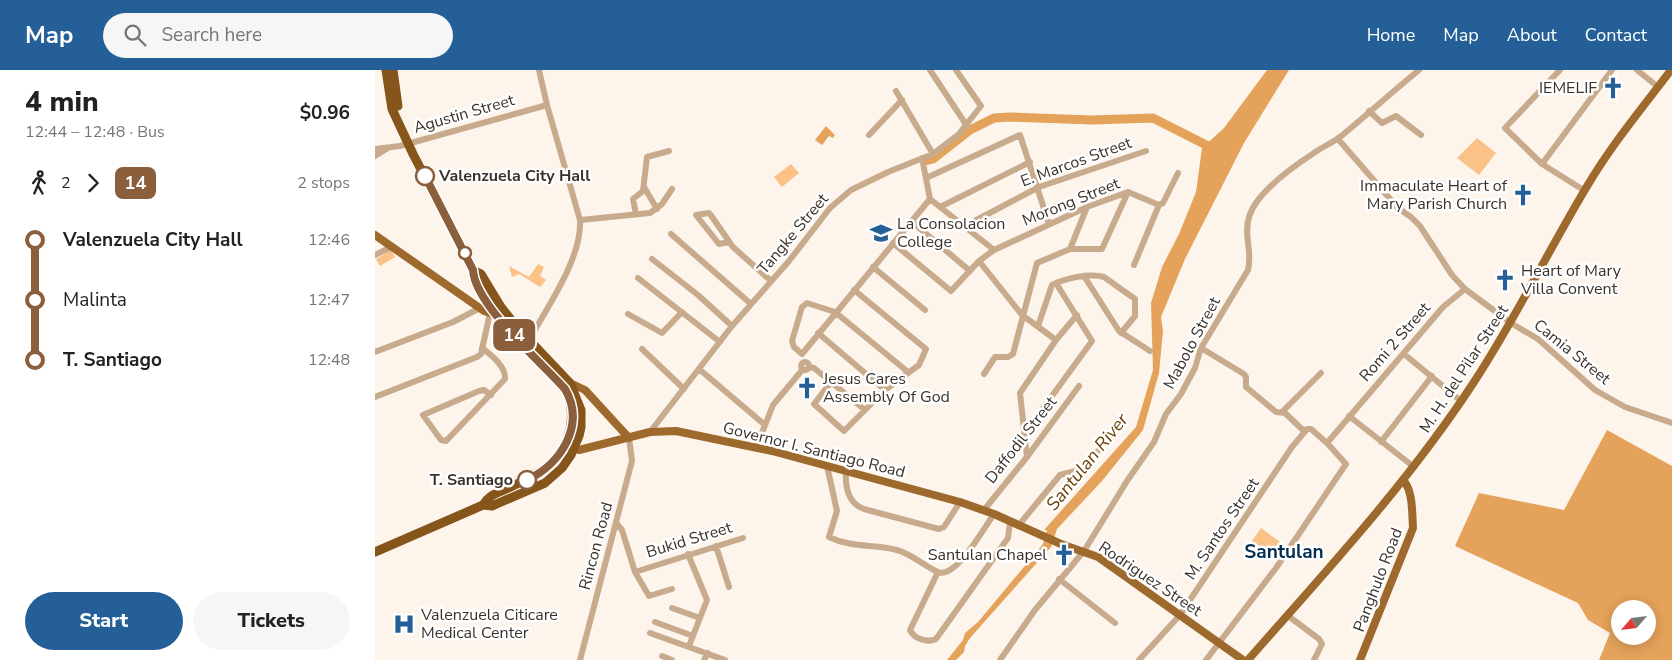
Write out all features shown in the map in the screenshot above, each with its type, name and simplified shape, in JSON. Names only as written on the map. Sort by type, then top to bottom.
[{"type":"highway","points":[[386,70],[393,109],[408,144],[473,270],[474,278],[495,310],[553,371],[565,389],[571,402],[574,447]]},
{"type":"highway","points":[[393,70],[399,108],[397,116]]},
{"type":"highway","points":[[495,310],[529,340],[543,360]]},
{"type":"highway","points":[[375,552],[483,504],[492,506],[545,482],[562,468],[574,447],[582,418],[581,405],[570,383],[553,371]]},
{"type":"main road","name":"M. H. del Pilar Street","points":[[1248,660],[1347,549],[1404,481],[1461,401],[1511,323],[1607,155],[1671,70]]},
{"type":"main road","points":[[375,236],[479,308],[495,310]]},
{"type":"main road","points":[[570,383],[585,390],[629,438]]},
{"type":"main road","name":"Governor I. Santiago Road","points":[[574,447],[629,438],[650,432],[676,431],[755,448],[960,502],[994,514],[1034,534]]},
{"type":"main road","name":"Panghulo Road","points":[[1361,660],[1413,528],[1412,505],[1407,485],[1404,481]]},
{"type":"main road","name":"Rodriguez Street","points":[[1034,534],[1098,557],[1243,660]]},
{"type":"street","points":[[529,340],[575,257],[580,237],[580,220],[547,105],[539,70]]},
{"type":"street","points":[[930,70],[967,126]]},
{"type":"street","name":"Tangke Street","points":[[650,432],[732,326],[789,261],[830,208],[842,197],[888,172],[933,154],[967,126],[981,106],[956,70]]},
{"type":"street","name":"Mabolo Street","points":[[1000,660],[1059,579],[1084,552],[1127,481],[1155,442],[1166,414],[1181,394],[1195,368],[1201,348],[1248,270],[1251,256],[1247,239],[1249,217],[1256,203],[1276,182],[1313,154],[1338,139],[1419,70]]},
{"type":"street","points":[[1560,70],[1505,128],[1542,164],[1585,191]]},
{"type":"street","points":[[1542,164],[1612,70]]},
{"type":"street","points":[[1637,70],[1658,87]]},
{"type":"street","points":[[896,91],[933,154]]},
{"type":"street","points":[[869,135],[902,100]]},
{"type":"street","name":"Agustin Street","points":[[375,149],[408,144],[547,105]]},
{"type":"street","points":[[1369,111],[1382,123],[1396,116],[1421,135]]},
{"type":"street","points":[[926,178],[1017,134],[1022,137],[1049,224]]},
{"type":"street","name":"Camia Street","points":[[1338,139],[1398,208],[1411,217],[1419,226],[1451,276],[1465,288],[1511,323],[1538,339],[1595,390],[1625,407],[1672,423]]},
{"type":"street","name":"Agustin Street","points":[[375,156],[388,148]]},
{"type":"street","points":[[657,210],[644,186],[643,180],[648,156],[669,151]]},
{"type":"street","name":"E. Marcos Street","points":[[963,227],[1039,187],[1146,151]]},
{"type":"street","points":[[922,158],[930,199],[994,250]]},
{"type":"street","points":[[940,208],[1030,162]]},
{"type":"street","points":[[1134,264],[1159,204],[1163,203],[1178,173]]},
{"type":"street","points":[[636,214],[633,199],[642,192],[644,186]]},
{"type":"street","points":[[580,220],[650,213],[657,210],[672,189]]},
{"type":"street","points":[[984,374],[995,357],[1009,357],[1013,354],[1037,263],[1069,249],[1102,249],[1128,192]]},
{"type":"street","name":"Morong Street","points":[[893,243],[951,291],[979,261],[994,250],[1087,207],[1128,192],[1159,204]]},
{"type":"street","points":[[802,354],[930,199]]},
{"type":"street","points":[[1069,249],[1087,207]]},
{"type":"street","points":[[729,242],[719,244],[696,217],[697,215],[710,214],[729,242],[771,281]]},
{"type":"street","points":[[911,221],[970,271]]},
{"type":"street","points":[[671,234],[751,304]]},
{"type":"street","points":[[375,255],[391,247]]},
{"type":"street","points":[[652,259],[732,326]]},
{"type":"street","points":[[979,261],[1022,315],[1056,340]]},
{"type":"street","points":[[873,267],[925,310]]},
{"type":"street","points":[[1038,326],[1050,288],[1056,282],[1084,276],[1104,276],[1135,299],[1135,316],[1121,333]]},
{"type":"street","points":[[1084,276],[1121,333],[1150,350]]},
{"type":"street","points":[[638,278],[720,342]]},
{"type":"street","points":[[1025,433],[1091,341],[1056,282]]},
{"type":"street","name":"Romi 2 Street","points":[[1327,442],[1443,307],[1465,288]]},
{"type":"street","points":[[831,382],[814,404],[841,430],[847,430],[885,390],[919,365],[926,349],[853,290]]},
{"type":"street","points":[[805,366],[802,354],[794,347],[792,341],[801,307],[807,303],[835,312],[908,372]]},
{"type":"street","points":[[375,352],[453,322],[479,308]]},
{"type":"street","points":[[375,397],[477,357],[481,354],[495,310]]},
{"type":"street","points":[[628,314],[662,333],[682,312]]},
{"type":"street","points":[[1027,457],[1020,392],[1056,340],[1077,315]]},
{"type":"street","points":[[818,333],[885,390]]},
{"type":"street","points":[[483,348],[495,358],[506,376],[491,395],[443,442],[420,416],[479,391],[484,390],[491,395]]},
{"type":"street","points":[[1201,348],[1244,374],[1246,377],[1246,387],[1276,412],[1283,412],[1305,432],[1311,429],[1327,442],[1346,464],[1307,525],[1220,644],[1206,660]]},
{"type":"street","points":[[641,349],[684,389]]},
{"type":"street","points":[[1404,354],[1461,401]]},
{"type":"street","points":[[805,366],[814,368],[865,410]]},
{"type":"street","points":[[755,448],[773,405],[805,366]]},
{"type":"street","points":[[699,369],[765,424]]},
{"type":"street","points":[[1283,412],[1321,373]]},
{"type":"street","points":[[1381,442],[1432,376]]},
{"type":"street","name":"Daffodil Street","points":[[984,510],[1027,457],[1079,386]]},
{"type":"street","points":[[1349,416],[1414,467]]},
{"type":"street","name":"M. Santos Street","points":[[1139,660],[1180,615],[1292,447],[1305,432]]},
{"type":"street","name":"Rincon Road","points":[[580,660],[632,461],[629,438]]},
{"type":"street","points":[[1018,526],[1060,476],[1079,470],[1098,451]]},
{"type":"street","points":[[827,466],[837,511],[837,520],[829,537],[845,544],[897,550],[939,572],[947,572],[957,566],[994,514]]},
{"type":"street","points":[[846,471],[845,480],[849,496],[857,506],[864,509],[939,529],[944,526],[960,502]]},
{"type":"street","points":[[939,572],[910,632],[915,637],[930,641],[936,639],[1008,538],[1010,522]]},
{"type":"street","name":"Bukid Street","points":[[617,524],[622,530],[635,572],[743,538]]},
{"type":"street","points":[[717,546],[729,587]]},
{"type":"street","points":[[689,554],[707,600],[689,646]]},
{"type":"street","points":[[635,572],[649,596],[671,589]]},
{"type":"street","points":[[1059,579],[1115,623]]},
{"type":"street","points":[[673,608],[700,618]]},
{"type":"street","points":[[1287,615],[1319,639],[1322,644],[1314,660]]},
{"type":"street","points":[[655,622],[693,636]]},
{"type":"street","points":[[650,633],[725,660]]},
{"type":"street","points":[[704,660],[708,653]]},
{"type":"street","points":[[662,656],[672,660]]},
{"type":"shaded area","points":[[1267,70],[1289,70],[1244,143],[1185,259],[1161,317],[1163,331],[1159,373],[1143,430],[1102,481],[1057,529],[1051,547],[970,638],[964,652],[956,660],[947,660],[963,640],[965,633],[978,622],[1043,544],[1047,530],[1044,530],[1136,427],[1153,370],[1151,303],[1162,267],[1179,234],[1196,192],[1202,148],[1224,128]]},
{"type":"shaded area","points":[[826,126],[835,135],[833,138],[829,136],[822,145],[815,140]]},
{"type":"shaded area","points":[[1477,138],[1496,153],[1479,175],[1457,158]]},
{"type":"shaded area","points":[[791,164],[799,173],[782,187],[774,177]]},
{"type":"shaded area","points":[[391,250],[395,257],[380,266],[376,259]]},
{"type":"shaded area","points":[[538,264],[544,267],[540,276],[546,280],[540,287],[519,274],[512,277],[509,266],[529,277]]},
{"type":"shaded area","points":[[1607,430],[1672,466],[1672,660],[1599,660],[1610,633],[1588,620],[1578,603],[1455,546],[1479,493],[1564,510]]},
{"type":"shaded area","points":[[1261,528],[1280,542],[1271,554],[1252,541]]},
{"type":"waterway","points":[[925,161],[933,159],[970,130],[994,118],[1009,117],[1092,120],[1153,118],[1216,150]]},
{"type":"bus line","name":"14","points":[[425,176],[473,270],[474,278],[493,312],[565,389],[569,396],[572,414],[563,451],[551,465],[527,480]]},
{"type":"place","name":"IEMELIF","points":[[1613,88]]},
{"type":"place","name":"Valenzuela City Hall","points":[[425,176]]},
{"type":"place","name":"Immaculate Heart of Mary Parish Church","points":[[1523,195]]},
{"type":"place","name":"La Consolacion College","points":[[881,233]]},
{"type":"place","name":"Heart of Mary Villa Convent","points":[[1505,280]]},
{"type":"place","name":"Jesus Cares Assembly Of God","points":[[807,388]]},
{"type":"place","name":"T. Santiago","points":[[527,480]]},
{"type":"place","name":"Santulan Chapel","points":[[1064,555]]},
{"type":"place","name":"Valenzuela Citicare Medical Center","points":[[404,624]]},
{"type":"district","name":"Santulan","points":[[1284,552]]},
{"type":"water label","name":"Santulan River","points":[[1087,462]]}]
